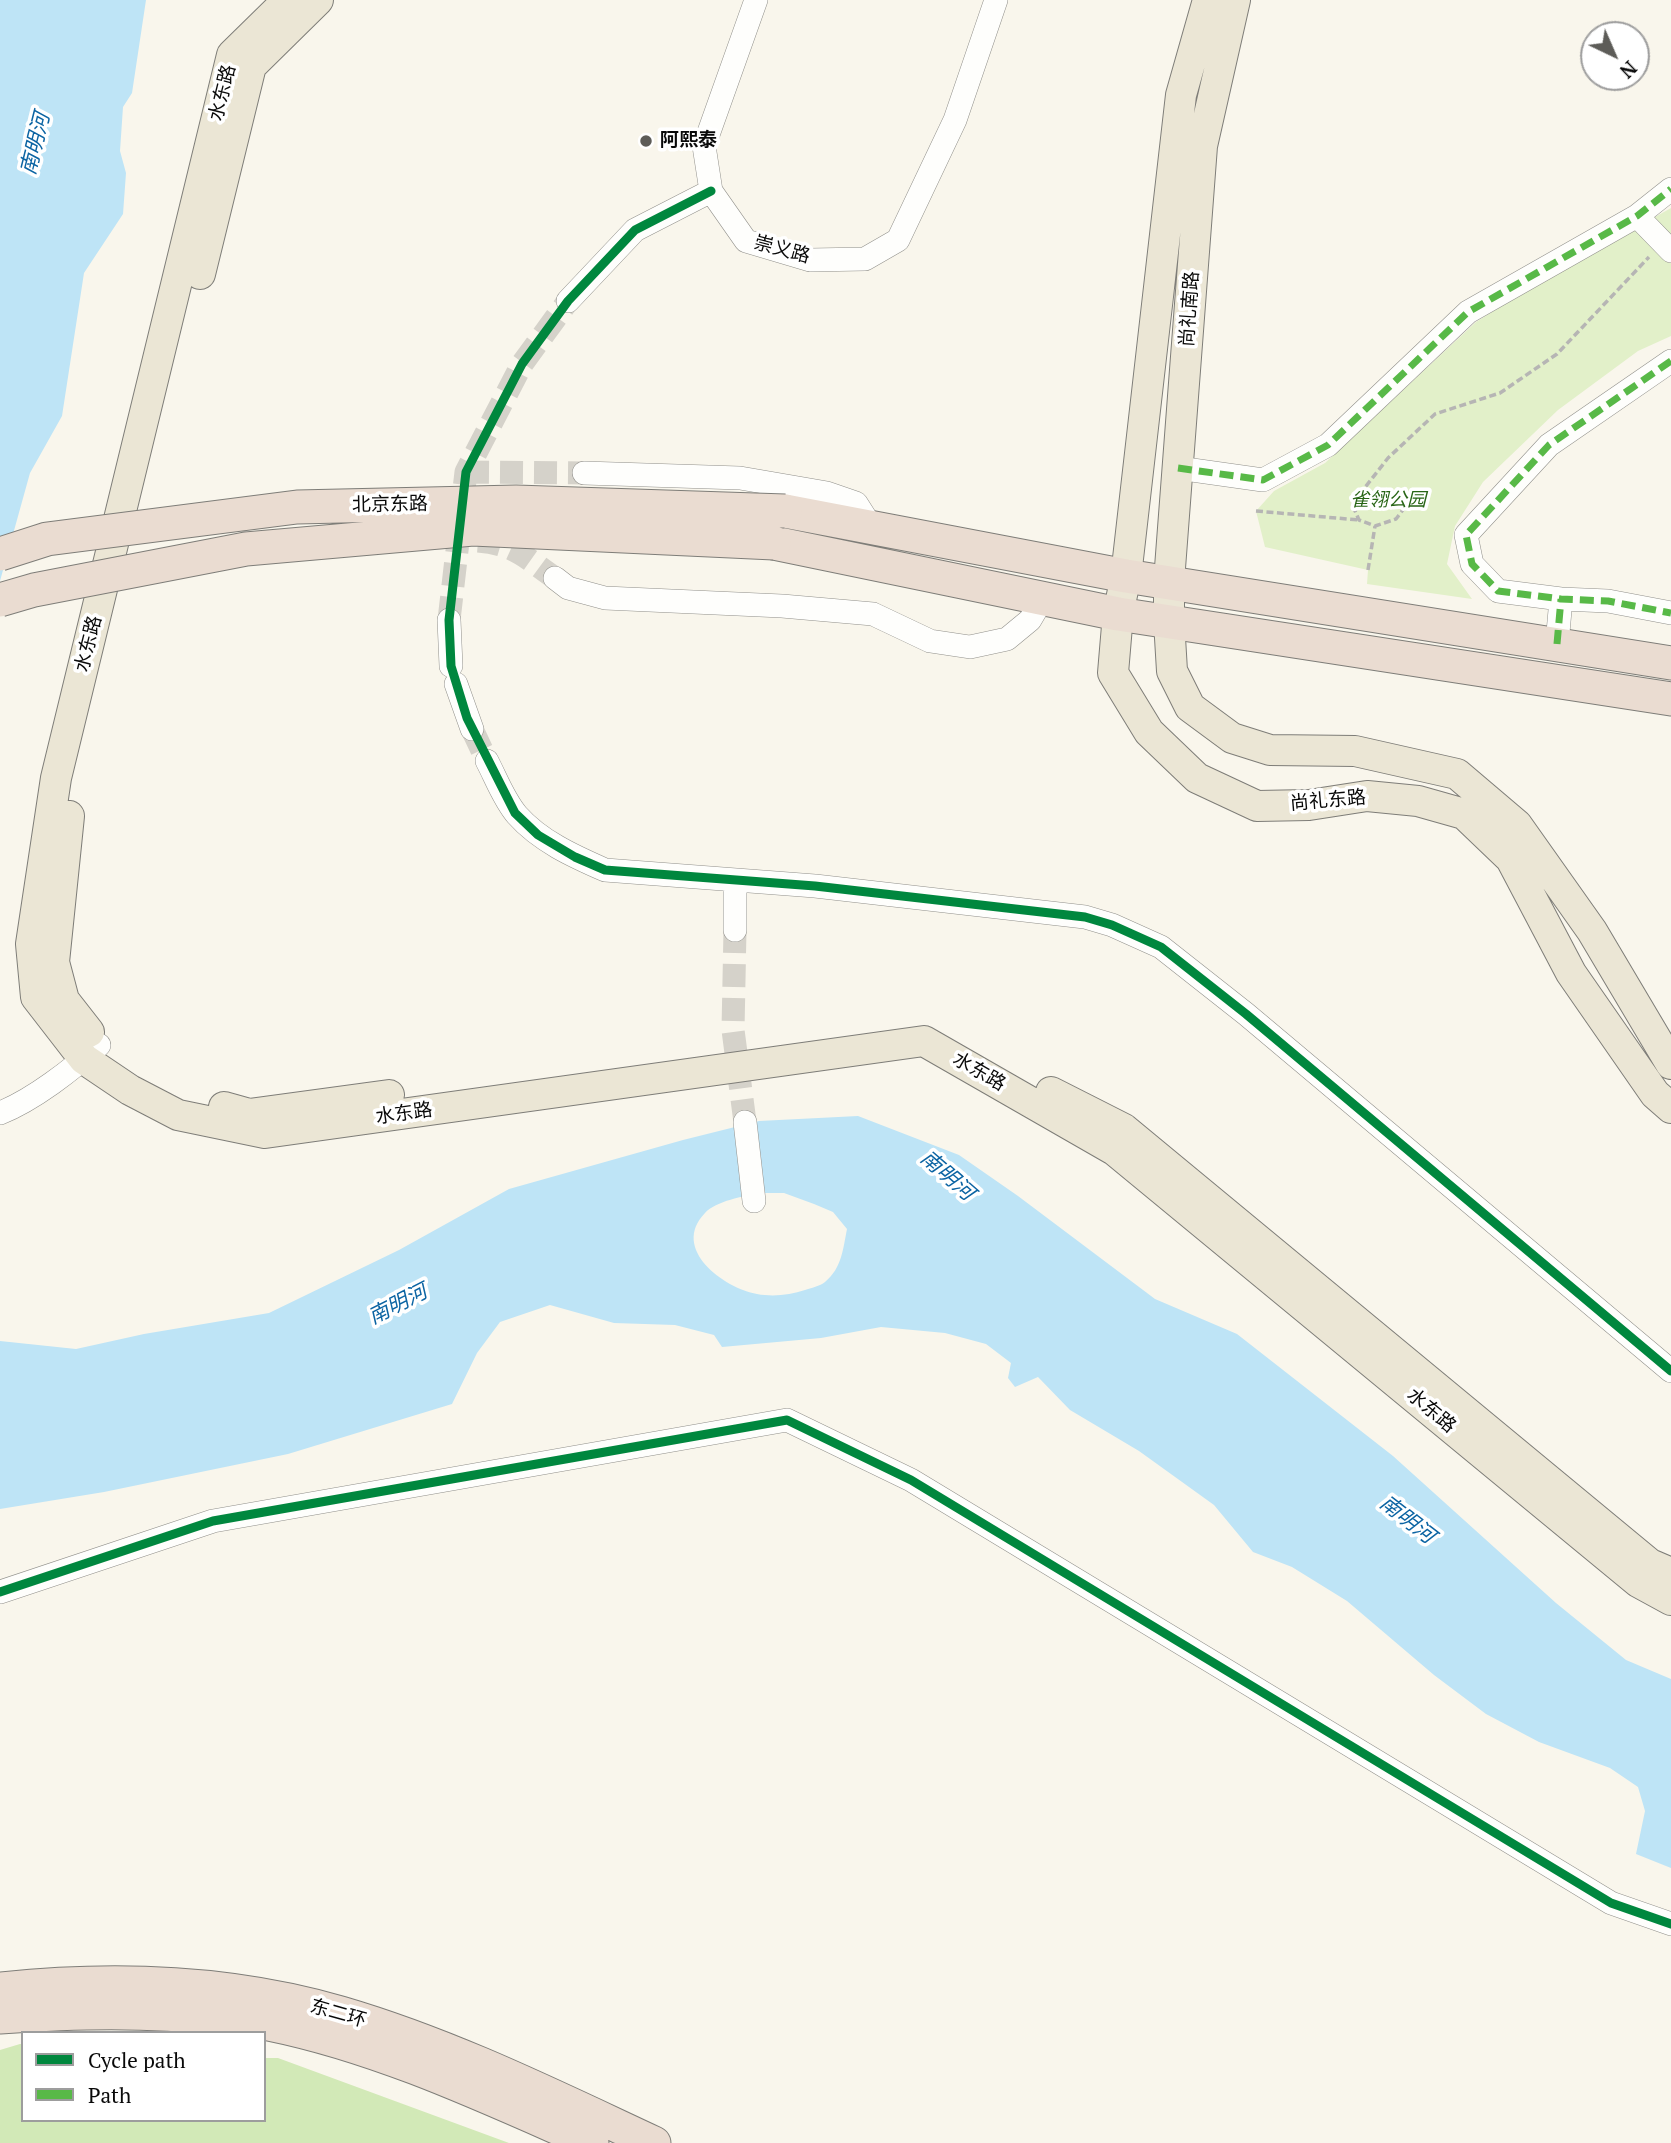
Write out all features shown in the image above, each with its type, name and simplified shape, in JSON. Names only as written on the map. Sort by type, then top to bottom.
[{"type":"highway","name":"北京东路","points":[[0,554],[47,539],[298,507],[516,502],[785,511],[1126,576],[1671,663]]},
{"type":"highway","name":"北京东路","points":[[0,600],[34,590],[246,549],[473,529],[775,543],[1118,614],[1671,699]]},
{"type":"highway","name":"东二环","points":[[0,1989],[54,1983],[128,1982],[200,1986],[283,1999],[341,2013],[466,2056],[644,2139]]},
{"type":"highway","name":"东二环","points":[[0,2017],[124,2011],[268,2024],[333,2040],[453,2082],[592,2143]]},
{"type":"main road","name":"水东路","points":[[288,0],[232,55],[56,778],[31,944],[36,997],[130,1090],[178,1115],[265,1133],[924,1041],[1114,1150],[1638,1582],[1671,1600]]},
{"type":"main road","name":"水东路","points":[[318,0],[251,66],[85,747],[72,790],[54,962],[64,1000],[92,1052],[181,1095],[249,1114],[921,1024],[1124,1129],[1650,1564],[1671,1573]]},
{"type":"main road","name":"尚礼南路","points":[[1118,614],[1126,576],[1181,95],[1208,0]]},
{"type":"main road","name":"尚礼南路","points":[[1169,621],[1169,581],[1202,146],[1235,0]]},
{"type":"main road","name":"尚礼东路","points":[[1118,614],[1114,673],[1149,732],[1197,778],[1257,806],[1308,805],[1367,796],[1418,801],[1464,814],[1511,859],[1571,973],[1655,1094],[1671,1108]]},
{"type":"main road","points":[[1169,621],[1172,671],[1190,707],[1232,738],[1270,750],[1355,751],[1457,774],[1517,825],[1592,931],[1671,1064]]},
{"type":"street","name":"崇义路","points":[[756,0],[704,146],[711,191],[746,241],[810,260],[865,259],[898,240],[955,120],[996,0]]},
{"type":"street","points":[[1178,468],[1263,480],[1328,445],[1468,312],[1637,216],[1671,189]]},
{"type":"street","points":[[568,301],[635,230],[711,191]]},
{"type":"street","points":[[1637,216],[1667,247]]},
{"type":"street","points":[[1671,361],[1549,444],[1466,536],[1472,565],[1498,591],[1561,599],[1608,601],[1671,613]]},
{"type":"street","points":[[584,473],[740,478],[827,492],[856,503],[872,528]]},
{"type":"street","points":[[555,578],[568,588],[605,598],[782,606],[873,614],[930,640],[971,647],[1007,639],[1031,620],[1043,598]]},
{"type":"street","points":[[1557,644],[1561,599]]},
{"type":"street","points":[[449,620],[453,675],[472,729]]},
{"type":"street","points":[[487,761],[515,813],[538,835],[575,857],[605,870],[815,886],[1085,917],[1112,925],[1161,947],[1246,1014],[1671,1371]]},
{"type":"street","points":[[735,880],[735,930]]},
{"type":"street","points":[[8,1110],[92,1052]]},
{"type":"street","points":[[745,1122],[754,1201]]},
{"type":"street","points":[[0,1592],[213,1521],[787,1420],[911,1480],[1611,1903],[1671,1924]]},
{"type":"path","points":[[1359,520],[1352,504],[1388,458],[1435,414],[1500,393],[1557,354],[1667,247]]},
{"type":"path","points":[[1256,510],[1359,520],[1375,526],[1396,519],[1418,490]]},
{"type":"path","points":[[1368,570],[1375,526]]},
{"type":"green space","name":"雀翎公园","points":[[1671,208],[1671,336],[1638,351],[1558,410],[1483,482],[1455,526],[1447,564],[1472,599],[1367,584],[1368,570],[1265,547],[1256,511],[1274,491],[1325,463],[1476,322],[1538,283]]},
{"type":"green space","points":[[21,2044],[21,2122],[266,2122],[266,2058],[278,2058],[509,2143],[0,2143],[0,2050]]},
{"type":"water","name":"南明河","points":[[0,0],[146,0],[132,93],[123,107],[120,151],[126,173],[123,214],[84,273],[62,416],[30,473],[0,581]]},
{"type":"water","name":"南明河","points":[[858,1116],[959,1155],[1155,1299],[1237,1334],[1393,1456],[1556,1603],[1626,1660],[1671,1679],[1671,1868],[1636,1854],[1645,1811],[1638,1787],[1610,1768],[1539,1742],[1486,1714],[1434,1675],[1347,1601],[1292,1567],[1253,1552],[1214,1505],[1139,1451],[1070,1410],[1038,1377],[1015,1387],[1008,1378],[1011,1363],[986,1344],[945,1333],[881,1327],[821,1338],[722,1347],[714,1335],[675,1325],[614,1323],[550,1305],[500,1322],[477,1353],[452,1404],[288,1454],[104,1492],[0,1509],[0,1341],[76,1349],[144,1334],[269,1313],[399,1250],[509,1189],[759,1121]],"holes":[[[784,1193],[833,1212],[847,1229],[843,1251],[831,1277],[815,1287],[793,1293],[763,1295],[730,1284],[706,1265],[697,1253],[694,1240],[696,1227],[705,1213],[716,1205],[738,1197]]]},
{"type":"tunnel","points":[[449,620],[466,472],[522,364],[568,301]]},
{"type":"tunnel","points":[[466,472],[584,473]]},
{"type":"tunnel","points":[[478,541],[511,549],[555,578]]},
{"type":"tunnel","points":[[472,729],[487,761]]},
{"type":"tunnel","points":[[735,930],[733,1030],[745,1122]]},
{"type":"marked path","points":[[1178,468],[1263,480],[1328,445],[1468,312],[1637,216],[1671,189]]},
{"type":"marked path","points":[[1671,361],[1549,445],[1466,535],[1472,564],[1498,591],[1561,599],[1608,601],[1671,613]]},
{"type":"marked path","points":[[1557,644],[1561,599]]},
{"type":"cycle path","points":[[711,191],[635,230],[568,301],[522,364],[466,472],[449,620],[451,666],[467,718],[515,813],[538,835],[575,857],[605,870],[815,886],[1085,917],[1112,925],[1161,947],[1246,1014],[1671,1371]]},
{"type":"cycle path","points":[[0,1592],[213,1521],[787,1420],[911,1480],[1611,1903],[1671,1924]]},
{"type":"place","name":"阿熙泰","points":[[646,141]]}]
